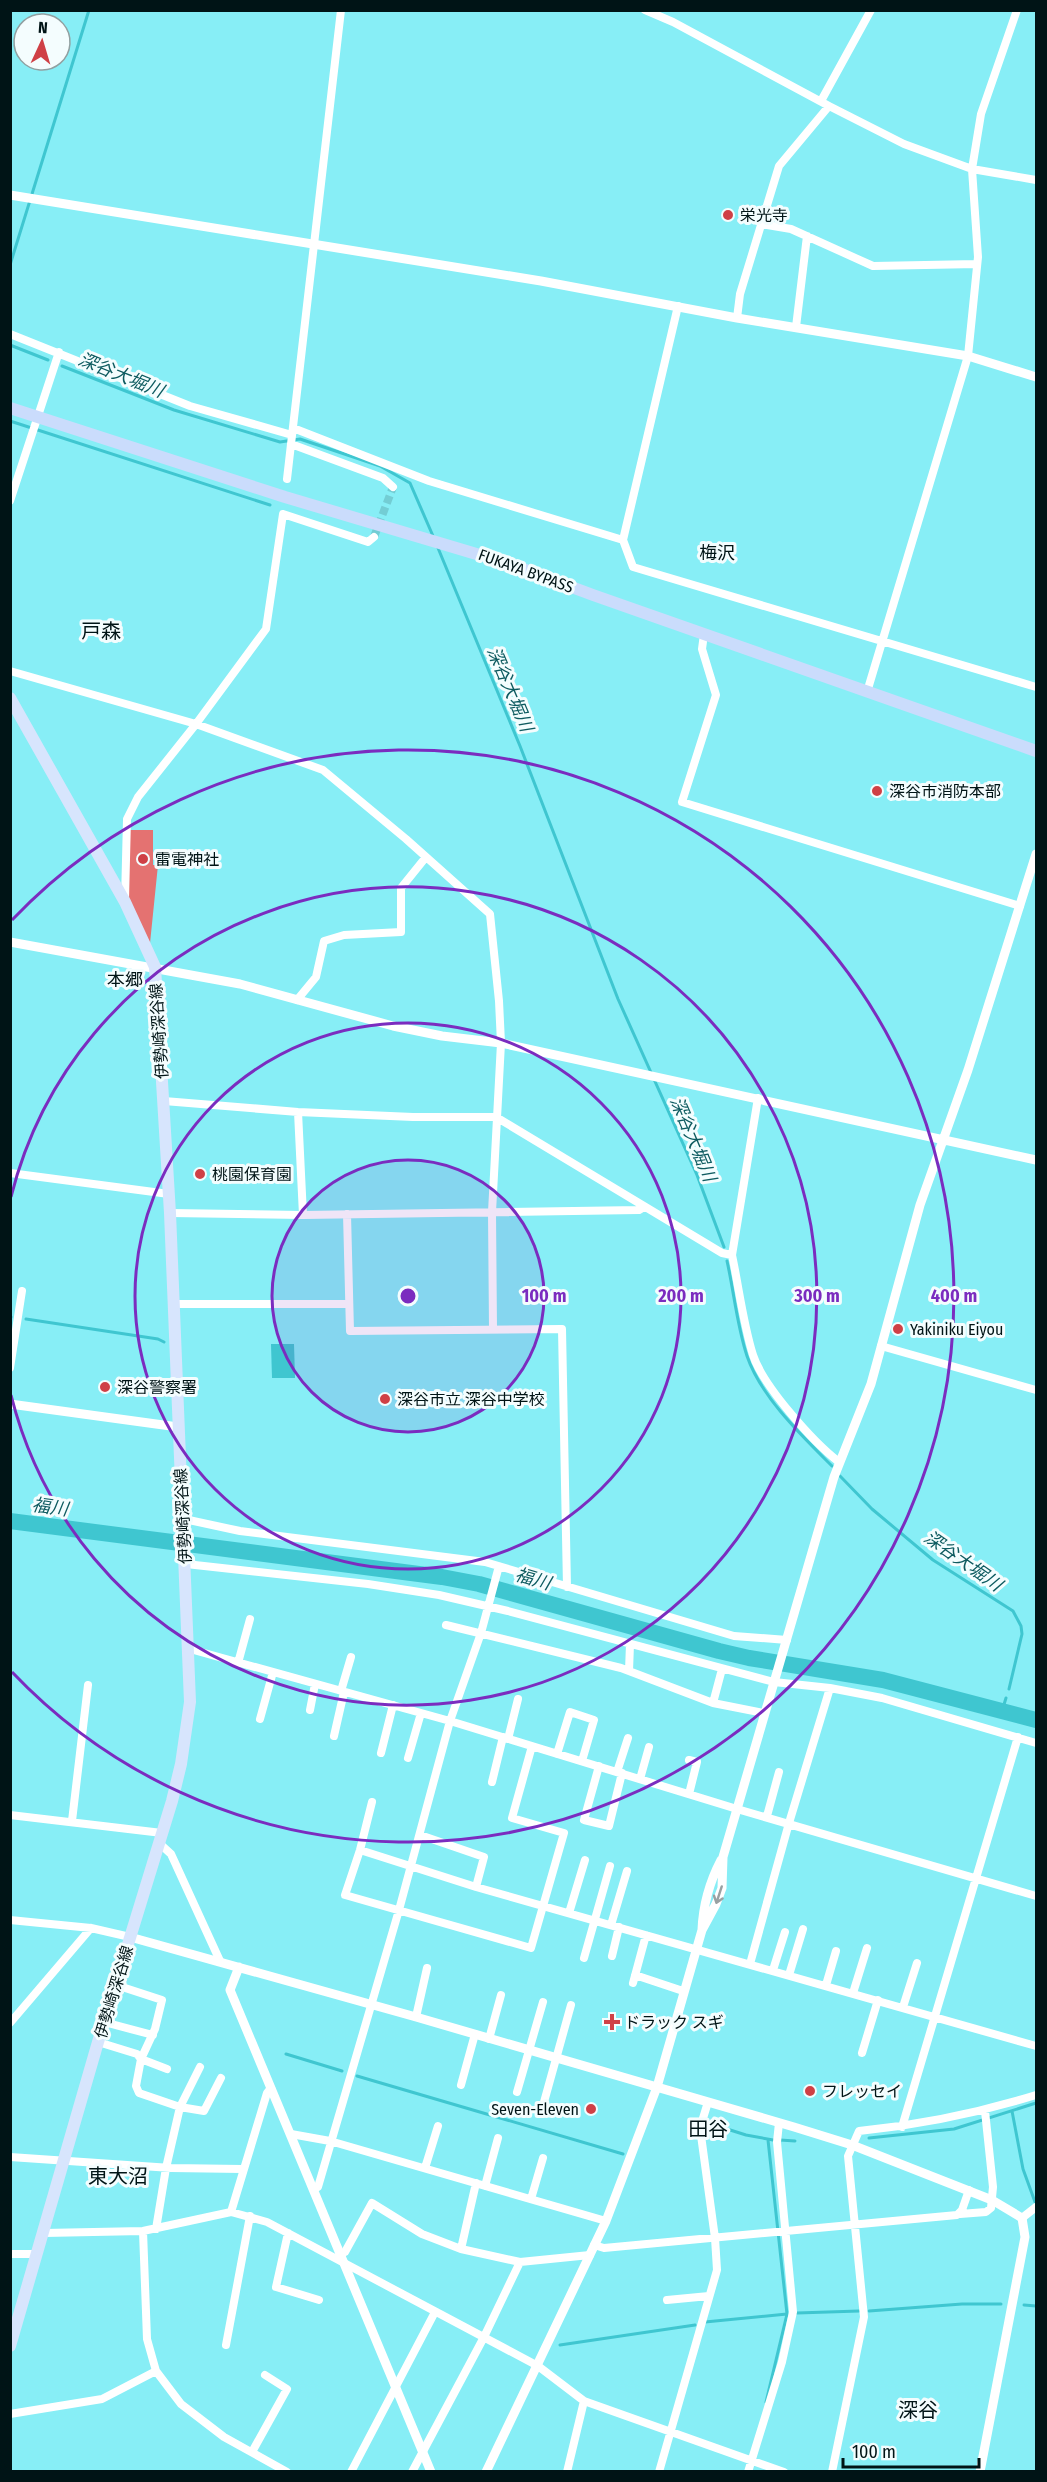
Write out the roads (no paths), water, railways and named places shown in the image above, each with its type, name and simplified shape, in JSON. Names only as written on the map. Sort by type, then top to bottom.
[{"type":"highway","name":"FUKAYA BYPASS","points":[[10,408],[285,497],[510,564],[1036,751]]},
{"type":"main road","name":"伊勢崎深谷線","points":[[10,698],[125,902],[155,967],[170,1213],[178,1427],[190,1649],[190,1702],[178,1776],[10,2346]]},
{"type":"street","points":[[287,479],[341,10]]},
{"type":"street","points":[[645,10],[673,22],[904,144],[972,169],[1036,180]]},
{"type":"street","points":[[821,101],[870,10]]},
{"type":"street","points":[[867,692],[968,356],[977,264],[972,169],[981,114],[1017,10]]},
{"type":"street","points":[[737,318],[740,294],[780,166],[829,106]]},
{"type":"street","points":[[10,195],[542,281],[737,318],[968,356],[1036,377]]},
{"type":"street","points":[[760,224],[791,229],[873,266],[977,264]]},
{"type":"street","points":[[796,327],[807,236]]},
{"type":"street","points":[[678,306],[623,540],[633,567],[1036,687]]},
{"type":"street","points":[[10,334],[190,406],[623,540]]},
{"type":"street","points":[[10,501],[59,352]]},
{"type":"street","points":[[292,436],[383,478],[393,487]]},
{"type":"street","points":[[125,902],[127,819],[138,797],[196,724],[266,629],[284,514],[368,542],[374,537]]},
{"type":"street","points":[[704,634],[702,650],[716,695],[682,802],[1020,906]]},
{"type":"street","points":[[10,671],[196,724],[323,770],[490,914],[501,1042],[492,1212],[493,1329]]},
{"type":"street","points":[[486,2472],[606,2221],[657,2087],[702,1930],[722,1888],[723,1857],[839,1462],[862,1409],[920,1205],[968,1070],[1036,854]]},
{"type":"street","points":[[297,1000],[315,977],[324,941],[344,935],[401,932],[401,888],[426,857]]},
{"type":"street","points":[[10,942],[240,984],[413,1030],[442,1036],[501,1042],[1036,1161]]},
{"type":"street","points":[[758,1098],[732,1256],[752,1348],[758,1365],[790,1411],[839,1462]]},
{"type":"street","points":[[164,1101],[298,1112],[413,1117],[496,1117],[722,1253],[732,1256]]},
{"type":"street","points":[[298,1112],[303,1215]]},
{"type":"street","points":[[10,1173],[169,1194]]},
{"type":"street","points":[[170,1213],[303,1215],[639,1210],[644,1207]]},
{"type":"street","points":[[347,1214],[350,1331],[562,1329],[567,1587]]},
{"type":"street","points":[[10,1368],[22,1291]]},
{"type":"street","points":[[173,1304],[348,1304]]},
{"type":"street","points":[[881,1346],[1036,1390]]},
{"type":"street","points":[[10,1404],[178,1427]]},
{"type":"street","points":[[184,1522],[498,1569],[734,1636],[785,1644]]},
{"type":"street","points":[[186,1561],[368,1584],[489,1605],[722,1669],[882,1698],[1036,1743]]},
{"type":"street","points":[[314,2189],[318,2187],[399,1910],[450,1721],[481,1633],[498,1569]]},
{"type":"street","points":[[238,1662],[250,1619]]},
{"type":"street","points":[[446,1625],[629,1671],[713,1703],[764,1713]]},
{"type":"street","points":[[629,1671],[630,1644]]},
{"type":"street","points":[[190,1649],[450,1721],[737,1809],[1036,1896]]},
{"type":"street","points":[[334,1736],[351,1657]]},
{"type":"street","points":[[713,1703],[722,1669]]},
{"type":"street","points":[[260,1719],[273,1672]]},
{"type":"street","points":[[310,1710],[315,1684]]},
{"type":"street","points":[[72,1821],[88,1685]]},
{"type":"street","points":[[750,1964],[830,1688]]},
{"type":"street","points":[[492,1782],[518,1699]]},
{"type":"street","points":[[381,1753],[393,1706]]},
{"type":"street","points":[[557,1754],[570,1712],[594,1720],[582,1761]]},
{"type":"street","points":[[408,1758],[421,1713]]},
{"type":"street","points":[[902,2127],[1018,1737]]},
{"type":"street","points":[[599,1766],[584,1820],[609,1826],[628,1738]]},
{"type":"street","points":[[372,1802],[360,1850],[345,1895],[531,1948],[564,1833],[512,1818],[532,1746]]},
{"type":"street","points":[[640,1779],[649,1747]]},
{"type":"street","points":[[689,1760],[697,1762],[689,1794]]},
{"type":"street","points":[[767,1816],[779,1772]]},
{"type":"street","points":[[10,1815],[72,1821],[161,1838],[171,1854],[220,1962]]},
{"type":"street","points":[[420,1835],[484,1857],[476,1887]]},
{"type":"street","points":[[360,1850],[476,1887],[1036,2046]]},
{"type":"street","points":[[569,1913],[585,1860]]},
{"type":"street","points":[[584,1958],[610,1866]]},
{"type":"street","points":[[612,1956],[615,1926],[627,1871]]},
{"type":"street","points":[[10,1920],[91,1928],[239,1966],[852,2145],[992,2200],[1022,2218],[1025,2243],[980,2472]]},
{"type":"street","points":[[10,2023],[91,1928]]},
{"type":"street","points":[[789,1975],[802,1929]]},
{"type":"street","points":[[773,1970],[785,1932]]},
{"type":"street","points":[[646,1935],[634,1979],[683,1991]]},
{"type":"street","points":[[853,1993],[867,1948]]},
{"type":"street","points":[[826,1985],[836,1951]]},
{"type":"street","points":[[903,2007],[917,1963]]},
{"type":"street","points":[[239,1966],[231,1990],[431,2472]]},
{"type":"street","points":[[416,2017],[427,1968]]},
{"type":"street","points":[[116,1985],[162,2000],[153,2035],[141,2059],[136,2086],[139,2093],[180,2107],[204,2111],[221,2078]]},
{"type":"street","points":[[489,2038],[501,1995]]},
{"type":"street","points":[[862,2053],[878,2000]]},
{"type":"street","points":[[517,2092],[543,2002]]},
{"type":"street","points":[[544,2102],[571,2005]]},
{"type":"street","points":[[105,2022],[153,2035]]},
{"type":"street","points":[[461,2085],[475,2034]]},
{"type":"street","points":[[98,2042],[137,2054],[141,2059],[167,2069]]},
{"type":"street","points":[[156,2229],[166,2168],[180,2107],[200,2067]]},
{"type":"street","points":[[231,2212],[242,2169],[267,2093],[271,2088]]},
{"type":"street","points":[[832,2472],[864,2317],[848,2156],[859,2131],[902,2127],[985,2111],[1036,2095]]},
{"type":"street","points":[[659,2472],[717,2270],[715,2238],[700,2128],[708,2102]]},
{"type":"street","points":[[594,2245],[604,2248],[989,2211],[992,2200],[985,2111]]},
{"type":"street","points":[[748,2472],[782,2362],[793,2312],[777,2142],[779,2123]]},
{"type":"street","points":[[425,2168],[438,2126]]},
{"type":"street","points":[[291,2134],[330,2141],[606,2221]]},
{"type":"street","points":[[485,2186],[498,2138]]},
{"type":"street","points":[[10,2157],[166,2168],[242,2169]]},
{"type":"street","points":[[531,2199],[543,2158]]},
{"type":"street","points":[[461,2249],[476,2183]]},
{"type":"street","points":[[960,2214],[969,2190]]},
{"type":"street","points":[[342,2258],[372,2203],[422,2234],[461,2249],[520,2262],[590,2255]]},
{"type":"street","points":[[1022,2218],[1036,2208]]},
{"type":"street","points":[[44,2233],[143,2231],[231,2212],[250,2216],[342,2258],[435,2312],[538,2366],[584,2401],[784,2472]]},
{"type":"street","points":[[226,2345],[250,2216]]},
{"type":"street","points":[[143,2231],[147,2339],[156,2372],[181,2404],[224,2437],[287,2472]]},
{"type":"street","points":[[288,2233],[276,2287],[319,2300]]},
{"type":"street","points":[[10,2254],[36,2254]]},
{"type":"street","points":[[412,2472],[484,2337],[520,2262]]},
{"type":"street","points":[[667,2300],[709,2296]]},
{"type":"street","points":[[351,2472],[435,2312]]},
{"type":"street","points":[[10,2414],[102,2399],[156,2372]]},
{"type":"street","points":[[252,2452],[287,2389],[265,2375]]},
{"type":"street","points":[[567,2472],[584,2401]]},
{"type":"water","points":[[271,1344],[294,1344],[295,1378],[272,1378]]},
{"type":"waterway","points":[[10,265],[89,10]]},
{"type":"waterway","name":"深谷大堀川","points":[[10,345],[48,360]]},
{"type":"waterway","name":"深谷大堀川","points":[[62,366],[174,410],[280,442],[300,439],[380,466],[410,483],[433,536]]},
{"type":"waterway","name":"深谷大堀川","points":[[10,421],[270,505]]},
{"type":"waterway","name":"深谷大堀川","points":[[438,548],[520,746],[618,999],[697,1175],[724,1247]]},
{"type":"waterway","name":"深谷大堀川","points":[[727,1261],[741,1333],[753,1371],[772,1401],[832,1466]]},
{"type":"waterway","points":[[26,1319],[158,1339],[164,1342]]},
{"type":"waterway","name":"深谷大堀川","points":[[840,1476],[872,1509],[933,1560],[1013,1611],[1021,1626],[1022,1634],[1009,1689]]},
{"type":"waterway","name":"福川","points":[[10,1521],[442,1577],[479,1584],[719,1651],[883,1680],[1036,1720]]},
{"type":"waterway","name":"深谷大堀川","points":[[1002,1711],[1006,1698]]},
{"type":"waterway","points":[[286,2054],[342,2071]]},
{"type":"waterway","points":[[357,2076],[623,2154]]},
{"type":"waterway","points":[[869,2138],[954,2129],[1036,2103]]},
{"type":"waterway","points":[[1012,2111],[1023,2169],[1035,2202]]},
{"type":"waterway","points":[[708,2123],[746,2135],[773,2140]]},
{"type":"waterway","points":[[766,2402],[787,2314],[768,2140]]},
{"type":"waterway","points":[[780,2140],[795,2141]]},
{"type":"waterway","points":[[869,2311],[962,2304],[1001,2304]]},
{"type":"waterway","points":[[1024,2305],[1036,2306]]},
{"type":"waterway","points":[[797,2313],[859,2311]]},
{"type":"waterway","points":[[705,2322],[787,2314]]},
{"type":"waterway","points":[[560,2345],[695,2325]]},
{"type":"tunnel","points":[[374,537],[393,487]]},
{"type":"place","name":"栄光寺","points":[[728,215]]},
{"type":"place","name":"深谷市消防本部","points":[[877,791]]},
{"type":"place","name":"雷電神社","points":[[143,859]]},
{"type":"place","name":"桃園保育園","points":[[200,1174]]},
{"type":"place","name":"Yakiniku Eiyou","points":[[898,1329]]},
{"type":"place","name":"深谷警察署","points":[[105,1387]]},
{"type":"place","name":"深谷市立 深谷中学校","points":[[385,1399]]},
{"type":"place","name":"ドラック スギ","points":[[612,2022]]},
{"type":"place","name":"フレッセイ","points":[[810,2091]]},
{"type":"place","name":"Seven-Eleven","points":[[591,2109]]},
{"type":"district","name":"梅沢","points":[[717,553]]},
{"type":"district","name":"戸森","points":[[101,631]]},
{"type":"district","name":"本郷","points":[[125,980]]},
{"type":"district","name":"田谷","points":[[708,2129]]},
{"type":"district","name":"東大沼","points":[[118,2176]]},
{"type":"district","name":"深谷","points":[[918,2410]]}]
